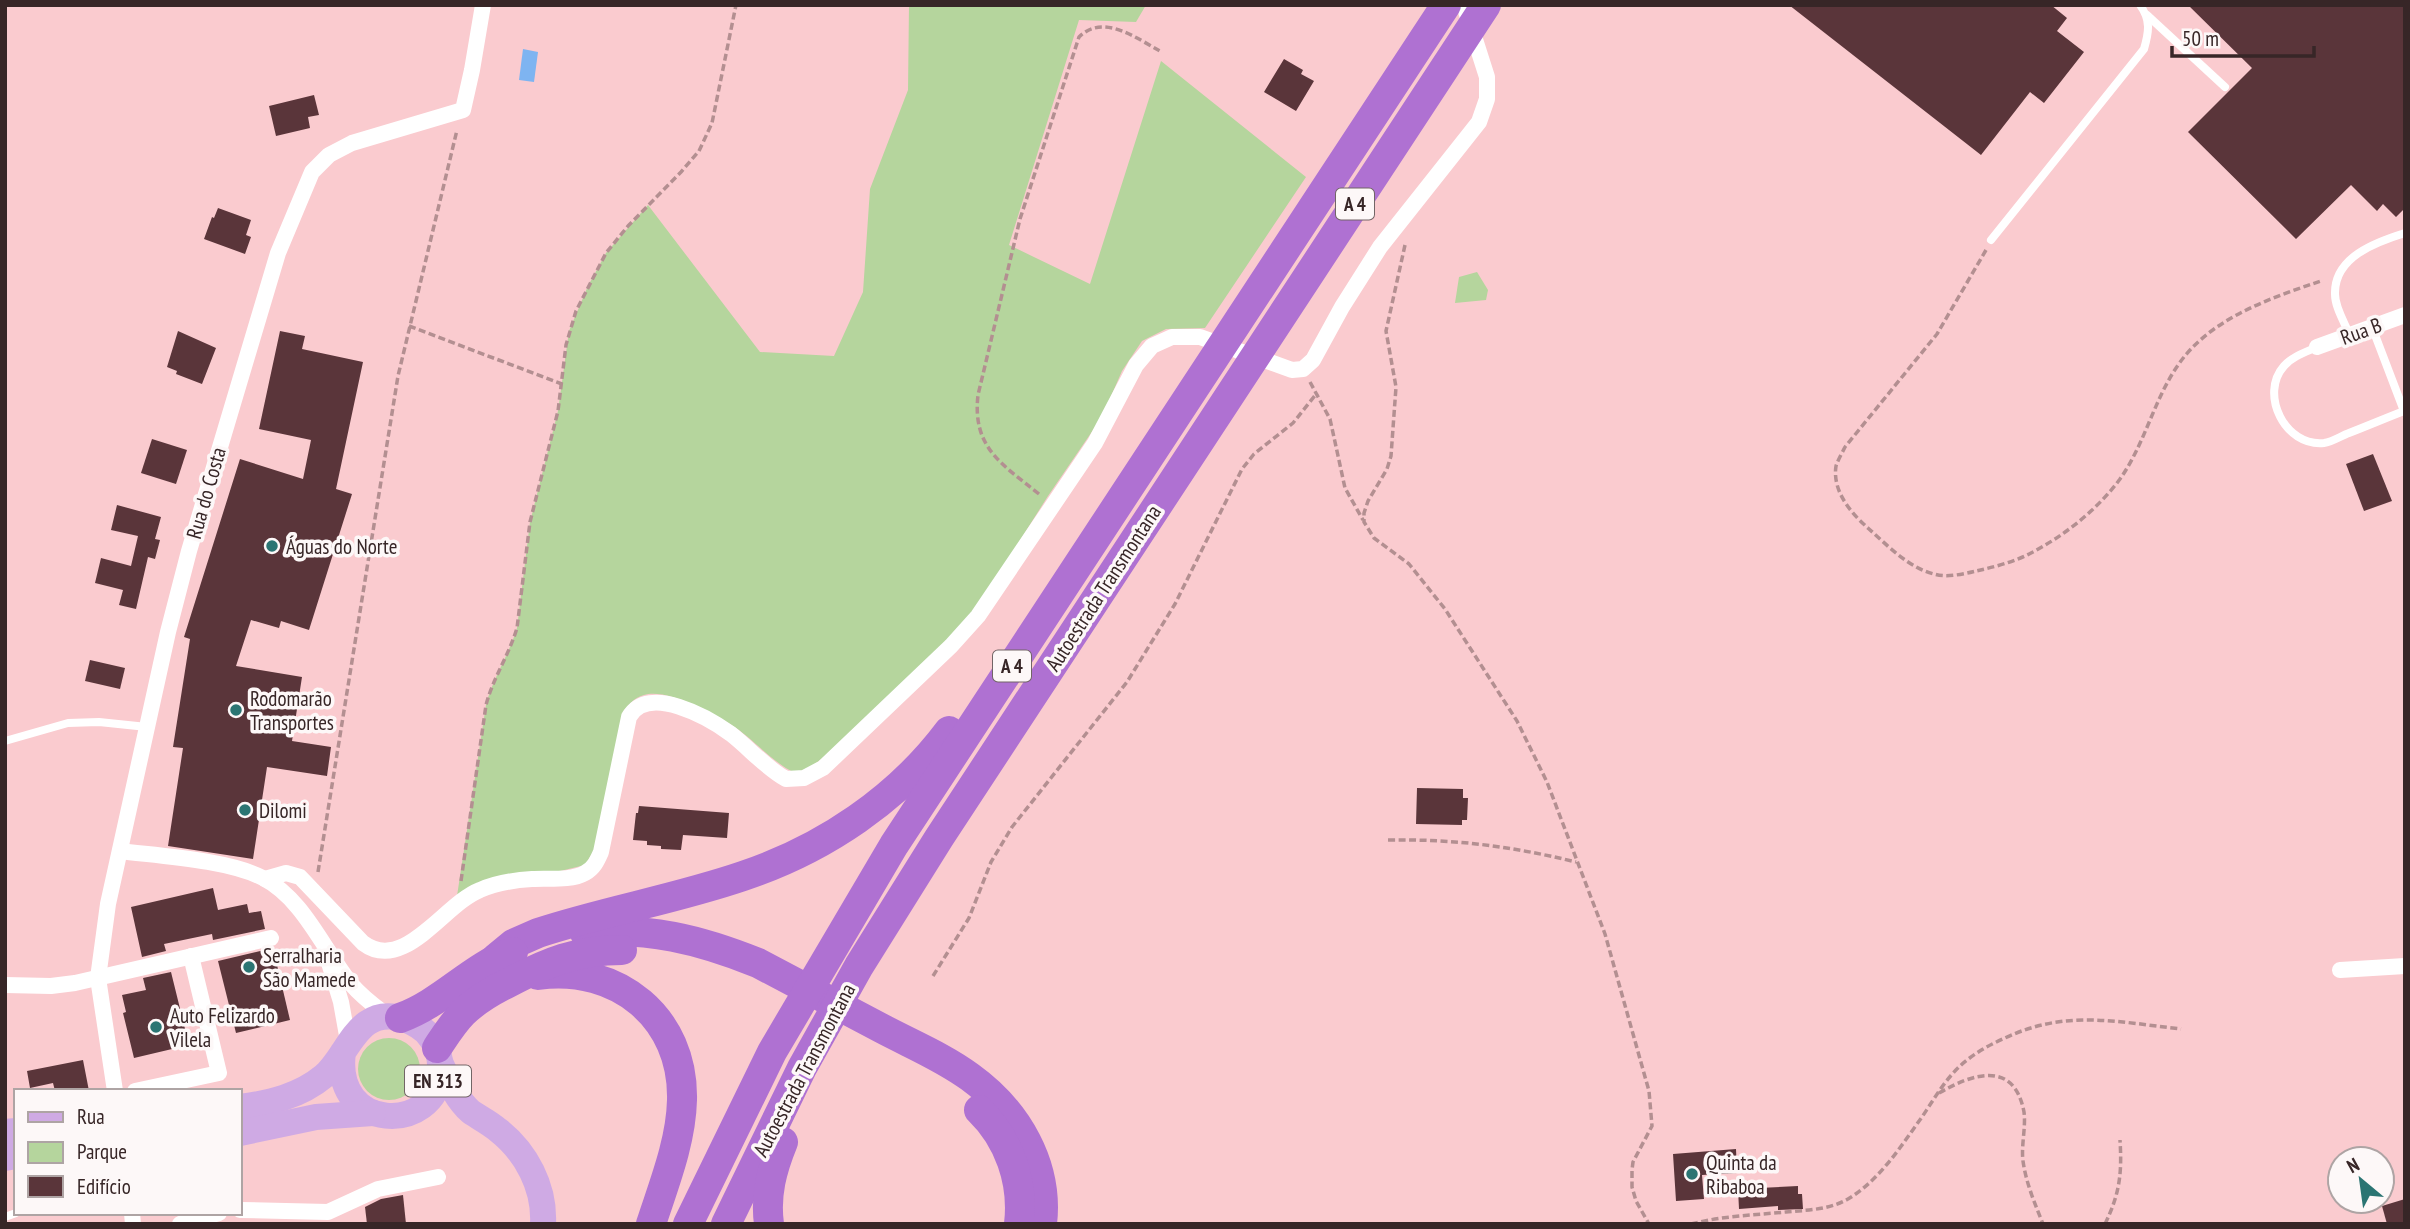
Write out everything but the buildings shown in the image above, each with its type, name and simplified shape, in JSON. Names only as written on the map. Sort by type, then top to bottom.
[{"type":"highway","name":"Autoestrada Transmontana","points":[[688,1224],[772,1052],[894,845],[1194,383],[1237,324],[1447,5]]},
{"type":"highway","name":"Autoestrada Transmontana","points":[[726,1224],[939,838],[1486,5]]},
{"type":"highway","points":[[439,1055],[463,1013],[490,992],[513,944],[538,933],[742,877],[774,864],[843,828],[896,789],[930,756],[964,711],[1113,485],[1194,383]]},
{"type":"highway","points":[[500,971],[567,936],[618,930],[657,933],[698,941],[758,963],[954,1066],[994,1096],[1014,1120],[1032,1152],[1042,1184],[1042,1224]]},
{"type":"highway","points":[[500,971],[596,951],[650,951],[702,961],[759,984],[910,1062],[950,1086],[973,1104],[994,1126],[1014,1166],[1020,1198],[1019,1224]]},
{"type":"highway","points":[[395,1018],[435,1001],[478,968],[527,977],[555,973],[578,974],[618,987],[637,999],[668,1036],[679,1068],[682,1090],[681,1114],[674,1148],[651,1224]]},
{"type":"highway","points":[[769,1224],[768,1203],[774,1167],[809,1072]]},
{"type":"main road","points":[[242,1107],[283,1098],[301,1091],[326,1075],[367,1023],[395,1018]]},
{"type":"main road","name":"EN 313","points":[[395,1018],[416,1024],[429,1034],[451,1086],[470,1111],[506,1136],[525,1159],[538,1188],[543,1224]]},
{"type":"main road","points":[[346,1047],[341,1067],[343,1082],[355,1101],[373,1113]]},
{"type":"main road","name":"EN 313","points":[[410,1113],[424,1105],[434,1092],[440,1077],[439,1055]]},
{"type":"main road","name":"EN 313","points":[[242,1133],[316,1117],[373,1113],[398,1116],[443,1108],[470,1111]]},
{"type":"street","points":[[463,110],[483,5]]},
{"type":"street","points":[[265,879],[286,873],[293,874],[315,891],[356,937],[370,948],[387,952],[405,947],[453,906],[472,894],[492,886],[517,881],[574,876],[591,868],[598,858],[629,717],[642,705],[663,703],[711,722],[737,738],[786,779],[797,780],[817,772],[971,625],[1099,435],[1139,360],[1158,342],[1172,337],[1200,337],[1289,370],[1303,369],[1313,360],[1347,299],[1402,219],[1471,133],[1485,110],[1487,77],[1464,5]]},
{"type":"street","name":"Rua do Costa","points":[[115,1089],[98,978],[104,923],[146,727],[189,551],[278,253],[312,172],[320,162],[339,149],[407,125],[463,110]]},
{"type":"street","name":"Rua B","points":[[2317,347],[2405,315]]},
{"type":"street","points":[[120,851],[227,867],[265,879],[293,903],[357,991],[395,1018]]},
{"type":"street","points":[[5,985],[62,985],[271,938]]},
{"type":"street","points":[[321,942],[339,992],[346,1047]]},
{"type":"street","points":[[144,1089],[219,1073],[191,956]]},
{"type":"street","points":[[2340,970],[2405,966]]},
{"type":"street","points":[[242,1210],[328,1212],[378,1189],[438,1177]]},
{"type":"street","points":[[180,1224],[212,1215]]},
{"type":"lane","points":[[2140,5],[2147,15],[2225,87]]},
{"type":"lane","points":[[1991,240],[2144,49],[2149,32],[2147,15]]},
{"type":"lane","points":[[2350,336],[2335,298],[2336,285],[2342,271],[2352,258],[2368,247],[2405,233]]},
{"type":"lane","points":[[2317,347],[2297,356],[2284,366],[2276,382],[2274,397],[2281,418],[2293,434],[2309,442],[2325,443],[2404,411],[2371,327]]},
{"type":"lane","points":[[5,741],[68,723],[99,722],[146,727]]},
{"type":"path","points":[[453,906],[462,875],[486,705],[491,684],[513,643],[517,628],[530,522],[558,411],[569,331],[588,286],[606,253],[628,226],[681,172],[707,136],[736,5]]},
{"type":"path","points":[[1051,505],[991,453],[978,428],[978,395],[1005,279],[1020,219],[1079,37],[1092,27],[1111,28],[1160,51]]},
{"type":"path","points":[[315,891],[395,393],[463,110]]},
{"type":"path","points":[[1364,522],[1367,501],[1387,469],[1394,438],[1396,387],[1386,331],[1404,261],[1406,230],[1402,219]]},
{"type":"path","points":[[1991,240],[1937,334],[1844,447],[1836,467],[1837,486],[1846,505],[1859,520],[1913,566],[1935,575],[1961,575],[2030,554],[2071,527],[2100,502],[2120,478],[2169,379],[2192,348],[2215,329],[2246,311],[2321,281]]},
{"type":"path","points":[[409,326],[562,384]]},
{"type":"path","points":[[1303,369],[1332,426],[1347,493],[1364,522],[1374,538],[1409,564],[1446,609],[1503,698],[1538,762],[1605,934],[1649,1091],[1652,1126],[1633,1162],[1632,1170],[1632,1187],[1636,1201],[1649,1224]]},
{"type":"path","points":[[933,976],[969,918],[991,862],[1012,827],[1033,797],[1127,682],[1169,614],[1242,469],[1254,454],[1293,423],[1317,393]]},
{"type":"path","points":[[1388,840],[1445,839],[1577,862]]},
{"type":"path","points":[[1691,1224],[1720,1218],[1826,1208],[1849,1198],[1873,1179],[1895,1153],[1950,1076],[1970,1057],[2015,1033],[2048,1022],[2092,1020],[2181,1029]]},
{"type":"path","points":[[1938,1094],[1966,1079],[1989,1074],[1999,1076],[2016,1089],[2024,1114],[2022,1142],[2025,1171],[2043,1224]]},
{"type":"path","points":[[2105,1224],[2121,1179],[2120,1140]]},
{"type":"green space","points":[[909,5],[1146,5],[1136,22],[1079,20],[1009,245],[1090,284],[1161,61],[1306,177],[1205,328],[1166,329],[1142,341],[1122,371],[1102,417],[983,599],[948,641],[844,743],[809,768],[795,773],[722,719],[700,708],[664,695],[640,696],[623,712],[596,847],[585,865],[457,896],[486,705],[517,628],[530,522],[558,411],[569,331],[588,286],[606,253],[648,205],[760,352],[834,356],[863,292],[870,189],[908,90]]},
{"type":"green space","points":[[1477,272],[1488,290],[1486,300],[1455,303],[1459,277]]},
{"type":"green space","points":[[383,1038],[395,1038],[411,1047],[418,1057],[418,1081],[411,1091],[395,1100],[383,1100],[372,1095],[363,1086],[358,1075],[358,1063],[363,1052],[372,1043]]},
{"type":"water","points":[[523,49],[538,52],[534,82],[519,80]]},
{"type":"place","name":"Águas do Norte","points":[[272,546]]},
{"type":"place","name":"Rodomarão Transportes","points":[[236,710]]},
{"type":"place","name":"Dilomi","points":[[245,810]]},
{"type":"place","name":"Serralharia São Mamede","points":[[249,967]]},
{"type":"place","name":"Auto Felizardo Vilela","points":[[156,1027]]},
{"type":"place","name":"Quinta da Ribaboa","points":[[1692,1174]]}]
